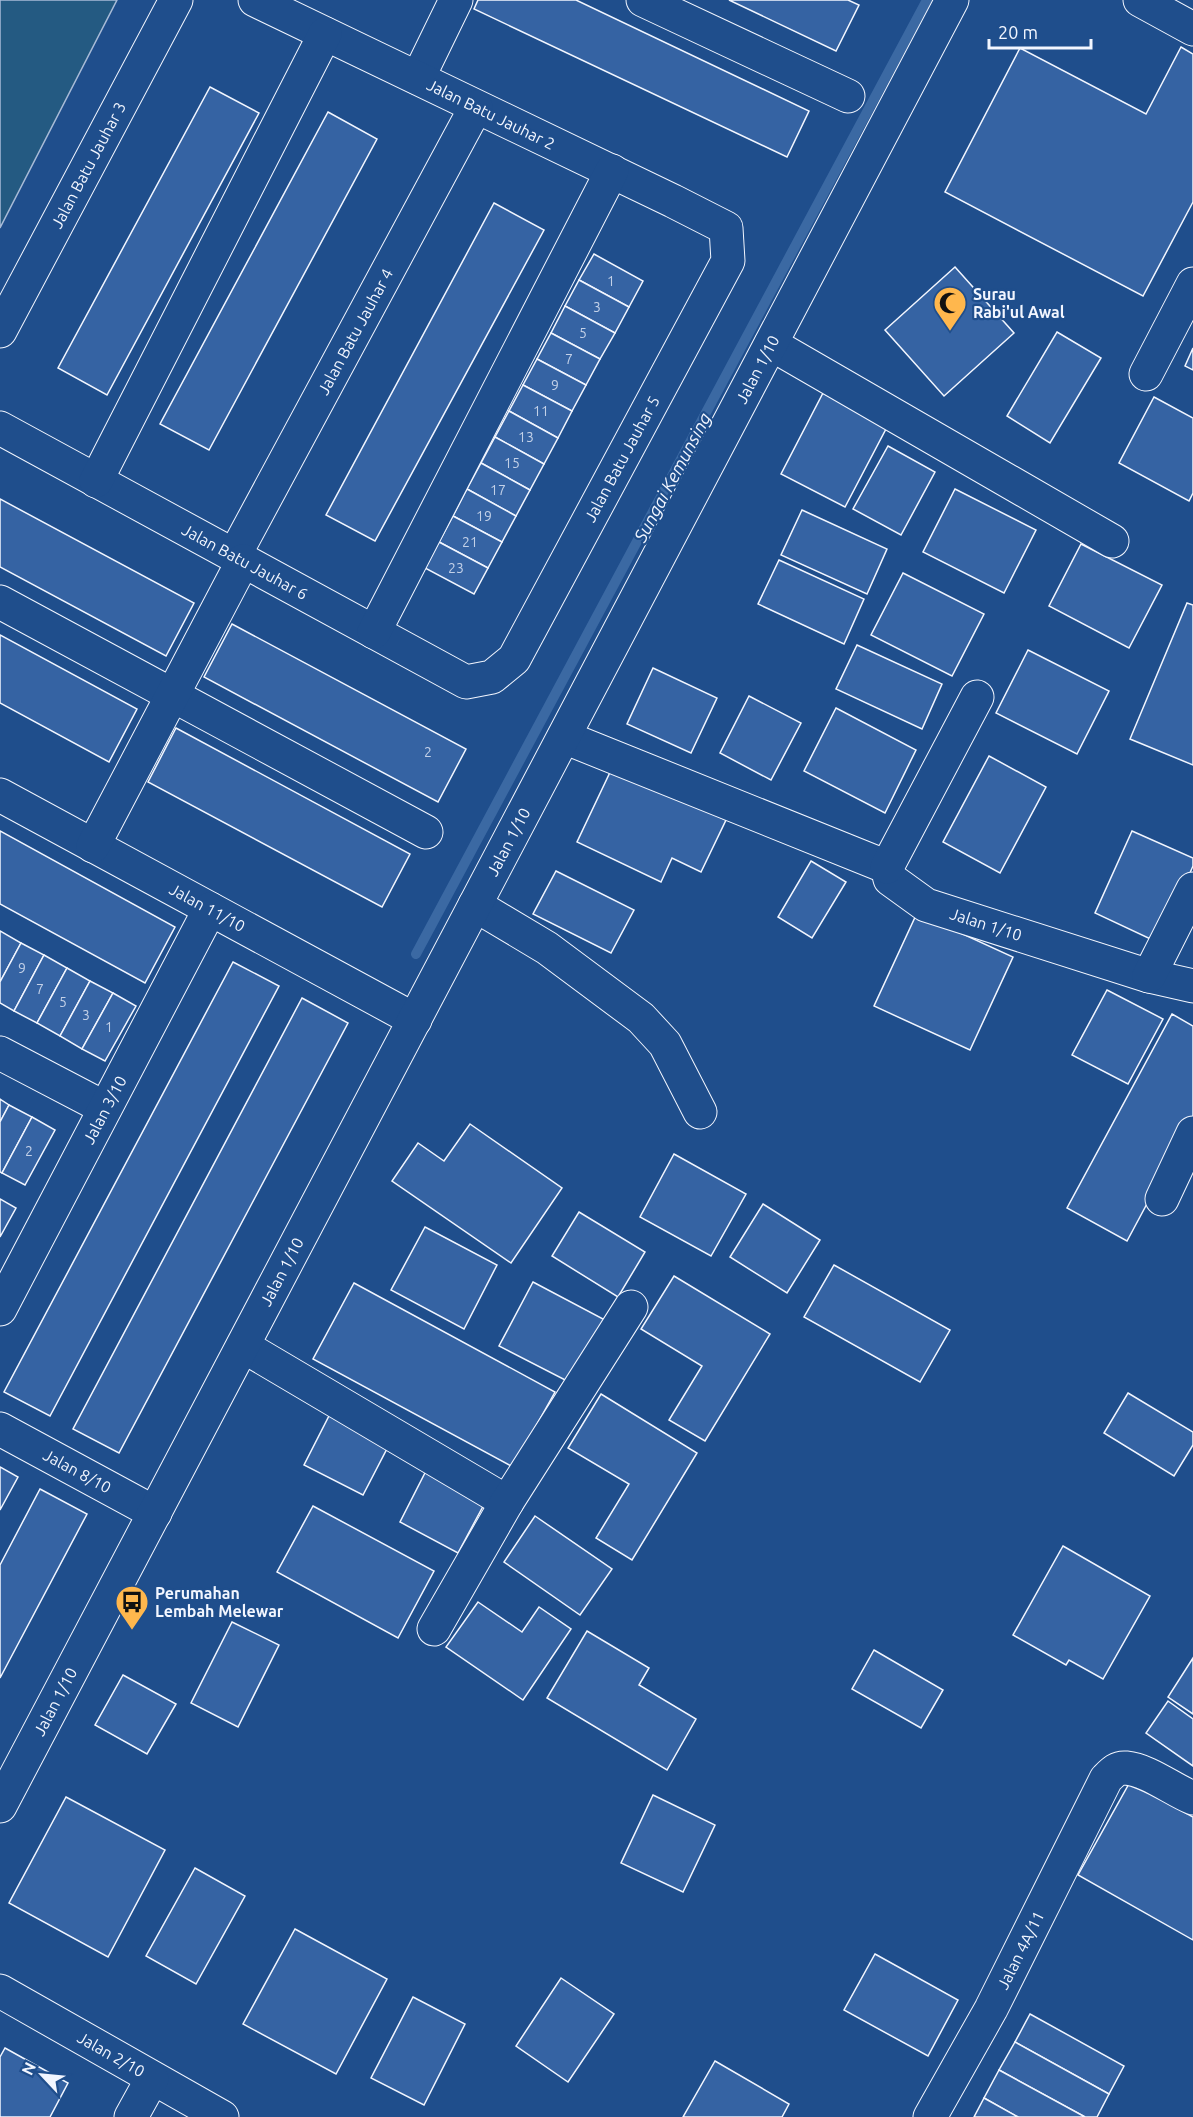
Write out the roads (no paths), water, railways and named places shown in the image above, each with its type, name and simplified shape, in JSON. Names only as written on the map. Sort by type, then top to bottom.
[{"type":"street","name":"Jalan Batu Jauhar 3","points":[[0,331],[176,0]]},
{"type":"street","name":"Jalan Batu Jauhar 2","points":[[255,0],[726,228]]},
{"type":"street","points":[[418,78],[456,0]]},
{"type":"street","points":[[643,0],[848,96]]},
{"type":"street","name":"Jalan 1/10","points":[[0,1806],[952,0]]},
{"type":"street","points":[[1140,0],[1193,29]]},
{"type":"street","points":[[96,481],[325,34]]},
{"type":"street","name":"Jalan Batu Jauhar 4","points":[[93,846],[173,696],[238,558],[476,107]]},
{"type":"street","points":[[374,632],[612,171]]},
{"type":"street","name":"Jalan Batu Jauhar 5","points":[[492,677],[514,659],[728,261],[726,228]]},
{"type":"street","points":[[1146,374],[1193,284]]},
{"type":"street","points":[[771,344],[1112,541]]},
{"type":"street","name":"Jalan Batu Jauhar 6","points":[[0,428],[466,682],[492,677]]},
{"type":"street","points":[[0,602],[426,832]]},
{"type":"street","points":[[564,737],[887,867],[978,697]]},
{"type":"street","name":"Jalan 11/10","points":[[0,795],[415,1020]]},
{"type":"street","name":"Jalan 1/10","points":[[887,867],[890,879],[927,906],[1149,975],[1193,986]]},
{"type":"street","points":[[1149,975],[1193,889]]},
{"type":"street","points":[[475,905],[547,948],[641,1018],[665,1044],[700,1112]]},
{"type":"street","name":"Jalan 3/10","points":[[2,1300],[210,909]]},
{"type":"street","points":[[0,1053],[105,1108]]},
{"type":"street","points":[[1162,1199],[1193,1133]]},
{"type":"street","points":[[434,1629],[507,1502],[631,1307]]},
{"type":"street","points":[[243,1346],[507,1502]]},
{"type":"street","name":"Jalan 8/10","points":[[0,1429],[154,1513]]},
{"type":"street","name":"Jalan 4A/11","points":[[930,2117],[991,2009],[1106,1779],[1113,1771],[1126,1768],[1154,1778],[1193,1798]]},
{"type":"street","name":"Jalan 2/10","points":[[0,1991],[222,2117]]},
{"type":"street","points":[[131,2117],[152,2079]]},
{"type":"waterway","name":"Sungai Kemunsing","points":[[416,954],[927,0]]},
{"type":"place","name":"Surau Rabi'ul Awal","points":[[950,332]]},
{"type":"place","name":"Perumahan Lembah Melewar","points":[[132,1631]]}]
